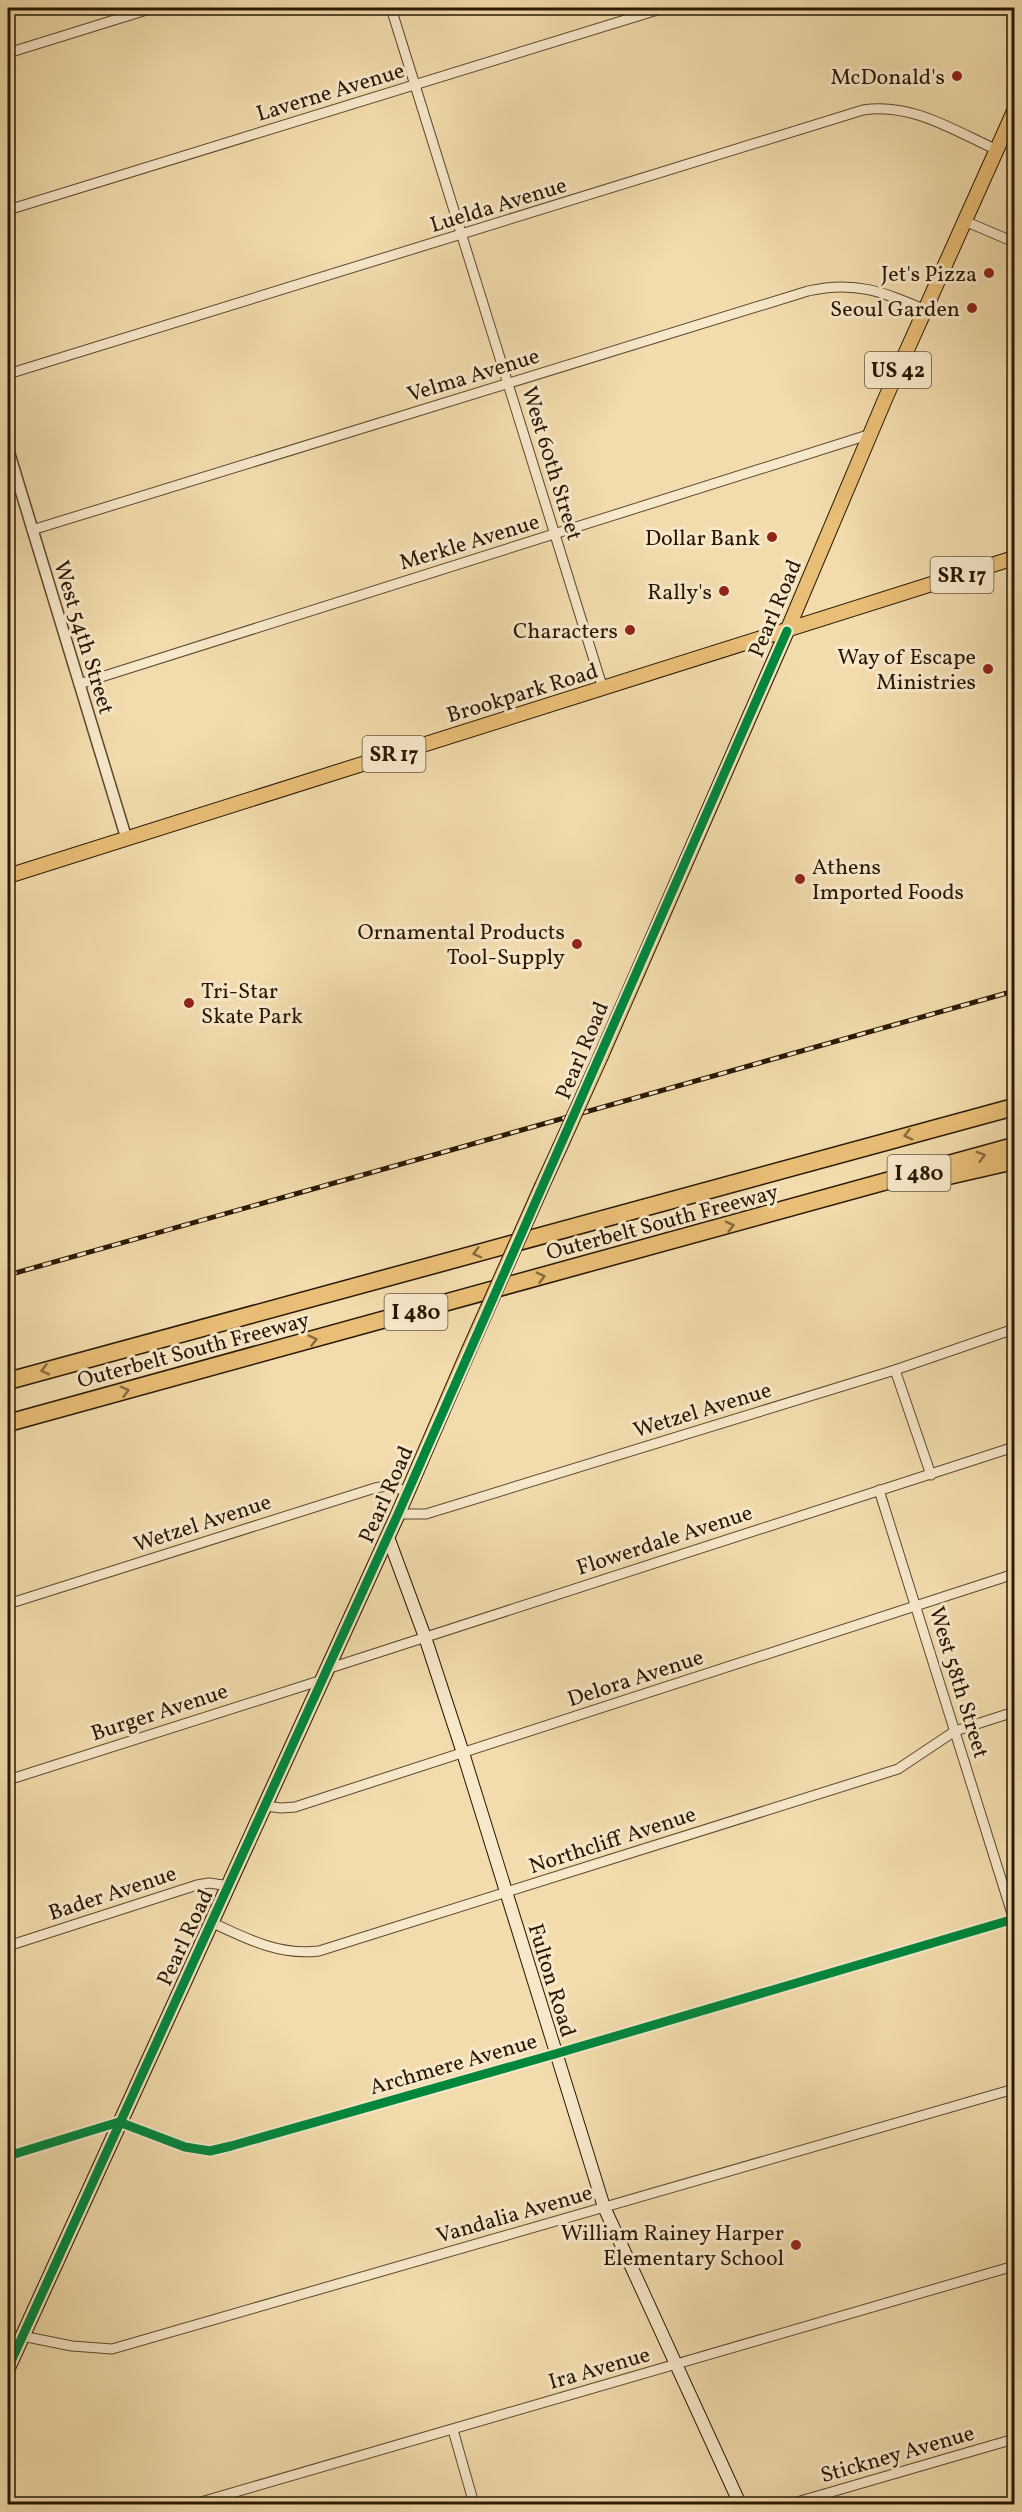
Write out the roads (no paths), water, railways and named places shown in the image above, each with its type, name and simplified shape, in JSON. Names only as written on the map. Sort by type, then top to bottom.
[{"type":"highway","name":"Outerbelt South Freeway","points":[[8,1381],[1014,1107]]},
{"type":"highway","name":"Outerbelt South Freeway","points":[[8,1423],[1014,1146]]},
{"type":"highway","points":[[824,1200],[969,1173],[1014,1161]]},
{"type":"main road","name":"Pearl Road","points":[[8,2368],[388,1537],[1014,111]]},
{"type":"main road","name":"Brookpark Road","points":[[8,876],[1014,558]]},
{"type":"main road","name":"Fulton Road","points":[[388,1537],[463,1753],[604,2207],[740,2505]]},
{"type":"street","points":[[8,53],[153,8]]},
{"type":"street","name":"West 60th Street","points":[[391,8],[603,689]]},
{"type":"street","name":"Laverne Avenue","points":[[8,210],[664,8]]},
{"type":"street","name":"Luelda Avenue","points":[[8,374],[868,109],[908,111],[997,150]]},
{"type":"street","points":[[967,222],[1014,242]]},
{"type":"street","name":"Velma Avenue","points":[[32,531],[828,287],[865,287],[926,310]]},
{"type":"street","name":"Merkle Avenue","points":[[79,684],[871,434]]},
{"type":"street","name":"West 54th Street","points":[[8,449],[126,837]]},
{"type":"street","name":"Wetzel Avenue","points":[[398,1514],[408,1516],[426,1514],[895,1370],[1014,1329]]},
{"type":"street","points":[[895,1370],[931,1474]]},
{"type":"street","name":"Flowerdale Avenue","points":[[324,1674],[424,1637],[1014,1448]]},
{"type":"street","name":"Wetzel Avenue","points":[[8,1604],[375,1488],[386,1486],[408,1491]]},
{"type":"street","name":"West 58th Street","points":[[879,1490],[1014,1919]]},
{"type":"street","name":"Delora Avenue","points":[[266,1806],[295,1807],[1014,1574]]},
{"type":"street","name":"Burger Avenue","points":[[8,1780],[324,1674]]},
{"type":"street","name":"Northcliff Avenue","points":[[213,1923],[267,1947],[319,1951],[898,1769],[955,1731],[1014,1712]]},
{"type":"street","name":"Bader Avenue","points":[[8,1946],[197,1885],[209,1882],[230,1886]]},
{"type":"street","name":"Archmere Avenue","points":[[119,2122],[185,2147],[210,2151],[555,2054],[1014,1919]]},
{"type":"street","name":"Vandalia Avenue","points":[[22,2336],[72,2346],[112,2349],[1014,2089]]},
{"type":"street","points":[[8,2157],[119,2122]]},
{"type":"street","name":"Ira Avenue","points":[[194,2505],[1014,2266]]},
{"type":"street","points":[[453,2430],[474,2505]]},
{"type":"street","name":"Stickney Avenue","points":[[790,2505],[1014,2439]]},
{"type":"railway","points":[[8,1275],[1014,991]]},
{"type":"place","name":"McDonald's","points":[[957,76]]},
{"type":"place","name":"Jet's Pizza","points":[[989,273]]},
{"type":"place","name":"Seoul Garden","points":[[972,308]]},
{"type":"place","name":"Dollar Bank","points":[[772,537]]},
{"type":"place","name":"Rally's","points":[[724,591]]},
{"type":"place","name":"Characters","points":[[630,630]]},
{"type":"place","name":"Way of Escape Ministries","points":[[988,669]]},
{"type":"place","name":"Athens Imported Foods","points":[[800,879]]},
{"type":"place","name":"Ornamental Products Tool-Supply","points":[[577,944]]},
{"type":"place","name":"Tri-Star Skate Park","points":[[189,1003]]},
{"type":"place","name":"William Rainey Harper Elementary School","points":[[796,2245]]}]
